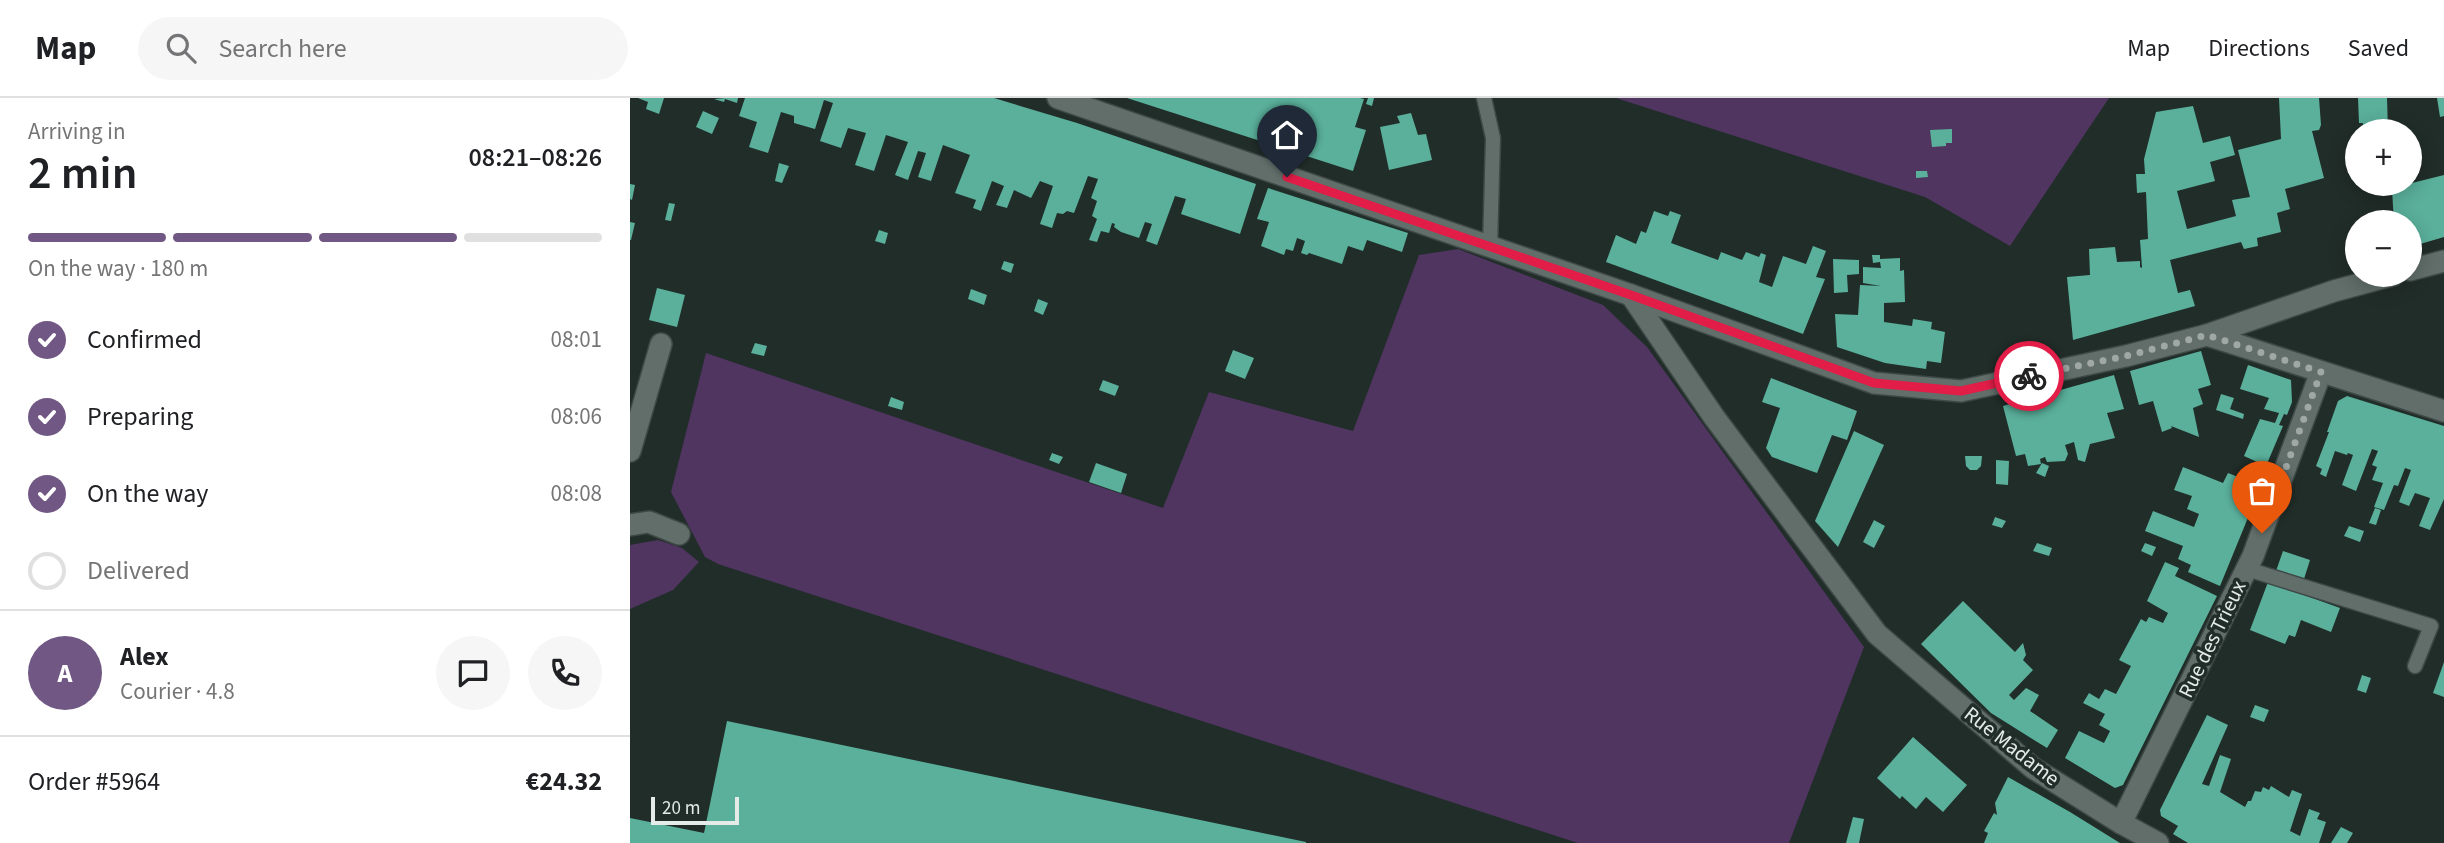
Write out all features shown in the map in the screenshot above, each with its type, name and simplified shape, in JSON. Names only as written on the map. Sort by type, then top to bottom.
[{"type":"street","points":[[1058,98],[1631,295],[1874,383],[1961,391],[2126,356],[2207,335],[2349,287]]},
{"type":"street","points":[[2422,267],[2444,261]]},
{"type":"street","name":"Rue Madame","points":[[1631,295],[1714,417],[1877,634],[2033,768],[2158,843]]},
{"type":"street","points":[[2207,335],[2444,411]]},
{"type":"street","points":[[630,451],[661,344]]},
{"type":"street","name":"Rue des Trieux","points":[[2121,823],[2246,569],[2321,372]]},
{"type":"street","points":[[630,525],[649,522],[679,534]]},
{"type":"lane","points":[[1483,98],[1493,138],[1490,247]]},
{"type":"lane","points":[[2246,569],[2431,626],[2415,666]]},
{"type":"shaded area","points":[[1616,98],[2109,98],[2010,246],[1925,197]]},
{"type":"shaded area","points":[[1458,249],[1603,305],[1647,347],[1864,647],[1789,843],[1578,843],[718,564],[705,557],[671,492],[706,353],[1163,508],[1209,392],[1353,431],[1419,255]]},
{"type":"shaded area","points":[[658,540],[682,548],[699,562],[673,590],[630,609],[630,545]]},
{"type":"building","points":[[638,98],[664,98],[659,114],[646,109],[648,102]]},
{"type":"building","points":[[738,98],[737,103],[714,99]]},
{"type":"building","points":[[745,98],[994,98],[1077,123],[1256,184],[1240,234],[1181,214],[1186,199],[1175,196],[1157,245],[1146,241],[1152,224],[1145,222],[1139,238],[1121,232],[1112,223],[1109,233],[1101,231],[1097,242],[1089,240],[1097,219],[1092,216],[1097,201],[1091,198],[1098,179],[1088,176],[1074,213],[1057,213],[1052,228],[1040,224],[1053,186],[1040,181],[1031,198],[1014,190],[1007,208],[996,205],[1004,186],[992,181],[981,211],[973,208],[976,200],[955,193],[970,155],[943,145],[931,181],[918,177],[926,153],[918,151],[908,180],[895,175],[908,142],[886,135],[874,171],[855,165],[866,133],[848,128],[841,148],[820,141],[833,103],[824,100],[815,129],[794,123],[794,116],[781,112],[768,153],[749,147],[757,122],[739,116]]},
{"type":"building","points":[[1127,98],[1360,98],[1364,99],[1355,127],[1366,130],[1353,171]]},
{"type":"building","points":[[1368,98],[1374,98],[1372,106],[1366,104]]},
{"type":"building","points":[[2279,98],[2319,98],[2321,125],[2319,130],[2312,131],[2324,178],[2285,189],[2290,209],[2277,213],[2281,232],[2257,238],[2258,246],[2244,249],[2241,242],[2170,260],[2178,293],[2190,290],[2195,306],[2073,340],[2067,277],[2090,275],[2089,249],[2115,247],[2117,262],[2140,261],[2142,268],[2140,240],[2148,239],[2146,192],[2137,193],[2136,174],[2145,174],[2144,159],[2156,112],[2193,106],[2203,143],[2230,136],[2235,155],[2210,162],[2215,181],[2177,191],[2187,229],[2236,216],[2232,200],[2250,197],[2238,150],[2281,139]]},
{"type":"building","points":[[2358,98],[2387,98],[2388,119],[2359,119]]},
{"type":"building","points":[[2437,98],[2444,98],[2444,116],[2440,117]]},
{"type":"building","points":[[703,111],[719,118],[712,134],[696,127]]},
{"type":"building","points":[[1411,113],[1418,135],[1426,134],[1432,160],[1389,170],[1380,127],[1400,123],[1397,116]]},
{"type":"building","points":[[1952,129],[1952,143],[1932,147],[1930,130]]},
{"type":"building","points":[[779,163],[789,166],[782,183],[775,181]]},
{"type":"building","points":[[1916,171],[1927,171],[1928,177],[1916,178]]},
{"type":"building","points":[[2444,175],[2444,237],[2422,243],[2422,210],[2393,210],[2392,196],[2422,196],[2422,180]]},
{"type":"building","points":[[630,184],[635,185],[632,200],[630,199]]},
{"type":"building","points":[[1268,188],[1408,233],[1402,252],[1367,240],[1363,251],[1348,246],[1342,264],[1301,253],[1305,241],[1297,238],[1293,251],[1286,249],[1284,255],[1261,246],[1269,222],[1257,219]]},
{"type":"building","points":[[669,203],[675,204],[671,221],[665,220]]},
{"type":"building","points":[[1654,211],[1668,216],[1670,211],[1681,215],[1671,243],[1718,260],[1721,252],[1742,260],[1746,252],[1759,257],[1761,253],[1766,255],[1759,282],[1772,287],[1783,256],[1806,264],[1813,246],[1826,251],[1816,277],[1825,279],[1803,334],[1606,262],[1616,235],[1636,244],[1641,231],[1646,233]]},
{"type":"building","points":[[630,222],[635,223],[631,240],[630,240]]},
{"type":"building","points":[[879,230],[888,233],[885,244],[875,241]]},
{"type":"building","points":[[1872,255],[1880,255],[1880,259],[1900,258],[1900,271],[1904,270],[1905,302],[1884,303],[1884,322],[1912,326],[1913,319],[1932,322],[1931,329],[1945,332],[1941,363],[1927,361],[1926,369],[1885,363],[1837,347],[1835,314],[1858,315],[1860,285],[1881,286],[1863,283],[1863,267],[1881,268],[1880,262],[1873,263]]},
{"type":"building","points":[[1833,259],[1859,260],[1859,274],[1847,275],[1848,292],[1834,293]]},
{"type":"building","points":[[1004,261],[1014,264],[1011,273],[1001,269]]},
{"type":"building","points":[[657,288],[685,295],[677,327],[649,320]]},
{"type":"building","points":[[971,289],[987,295],[984,305],[968,299]]},
{"type":"building","points":[[1038,299],[1048,303],[1043,315],[1034,311]]},
{"type":"building","points":[[755,343],[767,346],[764,356],[751,353]]},
{"type":"building","points":[[1233,350],[1254,358],[1245,379],[1225,371]]},
{"type":"building","points":[[2201,351],[2211,385],[2198,389],[2203,404],[2193,408],[2199,437],[2171,426],[2172,428],[2162,432],[2153,401],[2139,405],[2130,371]]},
{"type":"building","points":[[2248,365],[2291,380],[2292,402],[2279,425],[2283,426],[2266,466],[2244,456],[2260,419],[2275,423],[2279,413],[2264,409],[2269,398],[2240,389]]},
{"type":"building","points":[[2114,375],[2124,409],[2107,413],[2115,438],[2090,444],[2085,462],[2078,460],[2074,442],[2065,445],[2068,454],[2065,461],[2047,462],[2045,457],[2040,459],[2041,464],[2028,466],[2025,454],[2016,456],[2003,406]]},
{"type":"building","points":[[1771,378],[1857,411],[1847,440],[1832,435],[1817,473],[1772,457],[1766,448],[1780,408],[1762,402]]},
{"type":"building","points":[[1103,380],[1119,386],[1115,396],[1099,390]]},
{"type":"building","points":[[2221,394],[2234,398],[2230,409],[2244,414],[2243,419],[2216,410]]},
{"type":"building","points":[[2347,396],[2444,426],[2444,499],[2430,530],[2419,526],[2430,498],[2415,493],[2409,506],[2399,502],[2411,470],[2405,468],[2398,486],[2394,485],[2384,510],[2374,507],[2383,483],[2372,480],[2377,467],[2372,465],[2378,451],[2372,449],[2356,491],[2342,485],[2353,455],[2335,451],[2326,477],[2320,474],[2322,469],[2316,466],[2327,432],[2338,401]]},
{"type":"building","points":[[891,397],[904,402],[902,410],[888,406]]},
{"type":"building","points":[[1854,431],[1884,445],[1838,547],[1815,521]]},
{"type":"building","points":[[1052,453],[1063,457],[1059,464],[1049,460]]},
{"type":"building","points":[[1965,456],[1982,456],[1981,466],[1977,470],[1970,470],[1966,466]]},
{"type":"building","points":[[1996,460],[2009,461],[2008,485],[1996,484]]},
{"type":"building","points":[[1096,463],[1127,474],[1121,493],[1089,482]]},
{"type":"building","points":[[2042,463],[2049,466],[2045,477],[2036,473]]},
{"type":"building","points":[[2183,467],[2223,483],[2228,473],[2261,486],[2220,586],[2188,572],[2191,565],[2178,559],[2183,546],[2145,531],[2153,511],[2194,527],[2199,514],[2187,509],[2192,496],[2174,490]]},
{"type":"building","points":[[2375,508],[2381,510],[2376,525],[2369,523]]},
{"type":"building","points":[[1995,517],[2006,521],[2002,528],[1992,525]]},
{"type":"building","points":[[1874,520],[1885,526],[1874,548],[1863,542]]},
{"type":"building","points":[[2349,526],[2364,531],[2360,542],[2344,536]]},
{"type":"building","points":[[2037,543],[2052,548],[2049,556],[2033,551]]},
{"type":"building","points":[[2145,543],[2156,547],[2152,556],[2141,551]]},
{"type":"building","points":[[2283,551],[2310,560],[2304,579],[2276,571]]},
{"type":"building","points":[[2165,562],[2179,568],[2175,576],[2217,596],[2123,785],[2115,788],[2065,758],[2079,731],[2104,743],[2110,731],[2099,725],[2105,714],[2083,703],[2089,693],[2099,699],[2105,689],[2116,694],[2131,666],[2119,660],[2141,619],[2146,622],[2149,617],[2163,623],[2168,613],[2147,601]]},
{"type":"building","points":[[2268,582],[2340,608],[2331,632],[2301,620],[2295,637],[2289,635],[2285,644],[2250,630]]},
{"type":"building","points":[[1963,601],[2015,652],[2023,643],[2026,655],[2023,660],[2033,670],[2009,695],[2014,700],[2026,688],[2039,695],[2030,711],[2058,730],[2047,748],[1991,713],[1921,644]]},
{"type":"building","points":[[2444,662],[2444,697],[2433,693]]},
{"type":"building","points":[[2362,675],[2371,678],[2366,693],[2357,690]]},
{"type":"building","points":[[2255,705],[2269,710],[2264,722],[2250,717]]},
{"type":"building","points":[[2207,715],[2228,725],[2202,784],[2209,786],[2220,755],[2231,759],[2220,792],[2245,807],[2255,791],[2261,792],[2263,787],[2269,790],[2271,786],[2289,797],[2292,790],[2302,794],[2290,831],[2300,836],[2309,809],[2320,813],[2317,819],[2326,822],[2319,843],[2188,843],[2173,834],[2178,826],[2161,816],[2160,810]]},
{"type":"building","points":[[727,721],[1306,843],[630,843],[630,818],[704,833]]},
{"type":"building","points":[[1913,737],[1967,785],[1943,812],[1926,797],[1916,809],[1902,796],[1900,799],[1877,778]]},
{"type":"building","points":[[2008,777],[2120,843],[1984,843],[1988,833],[1984,831],[1994,813],[1997,815],[1995,803]]},
{"type":"building","points":[[1853,817],[1864,819],[1859,843],[1846,843]]},
{"type":"building","points":[[2341,827],[2353,833],[2347,843],[2331,843]]},
{"type":"way so far","points":[[2029,376],[2126,356],[2207,335],[2321,372],[2262,533]]},
{"type":"route","points":[[1287,177],[1631,295],[1874,383],[1961,391],[2029,376]]}]
